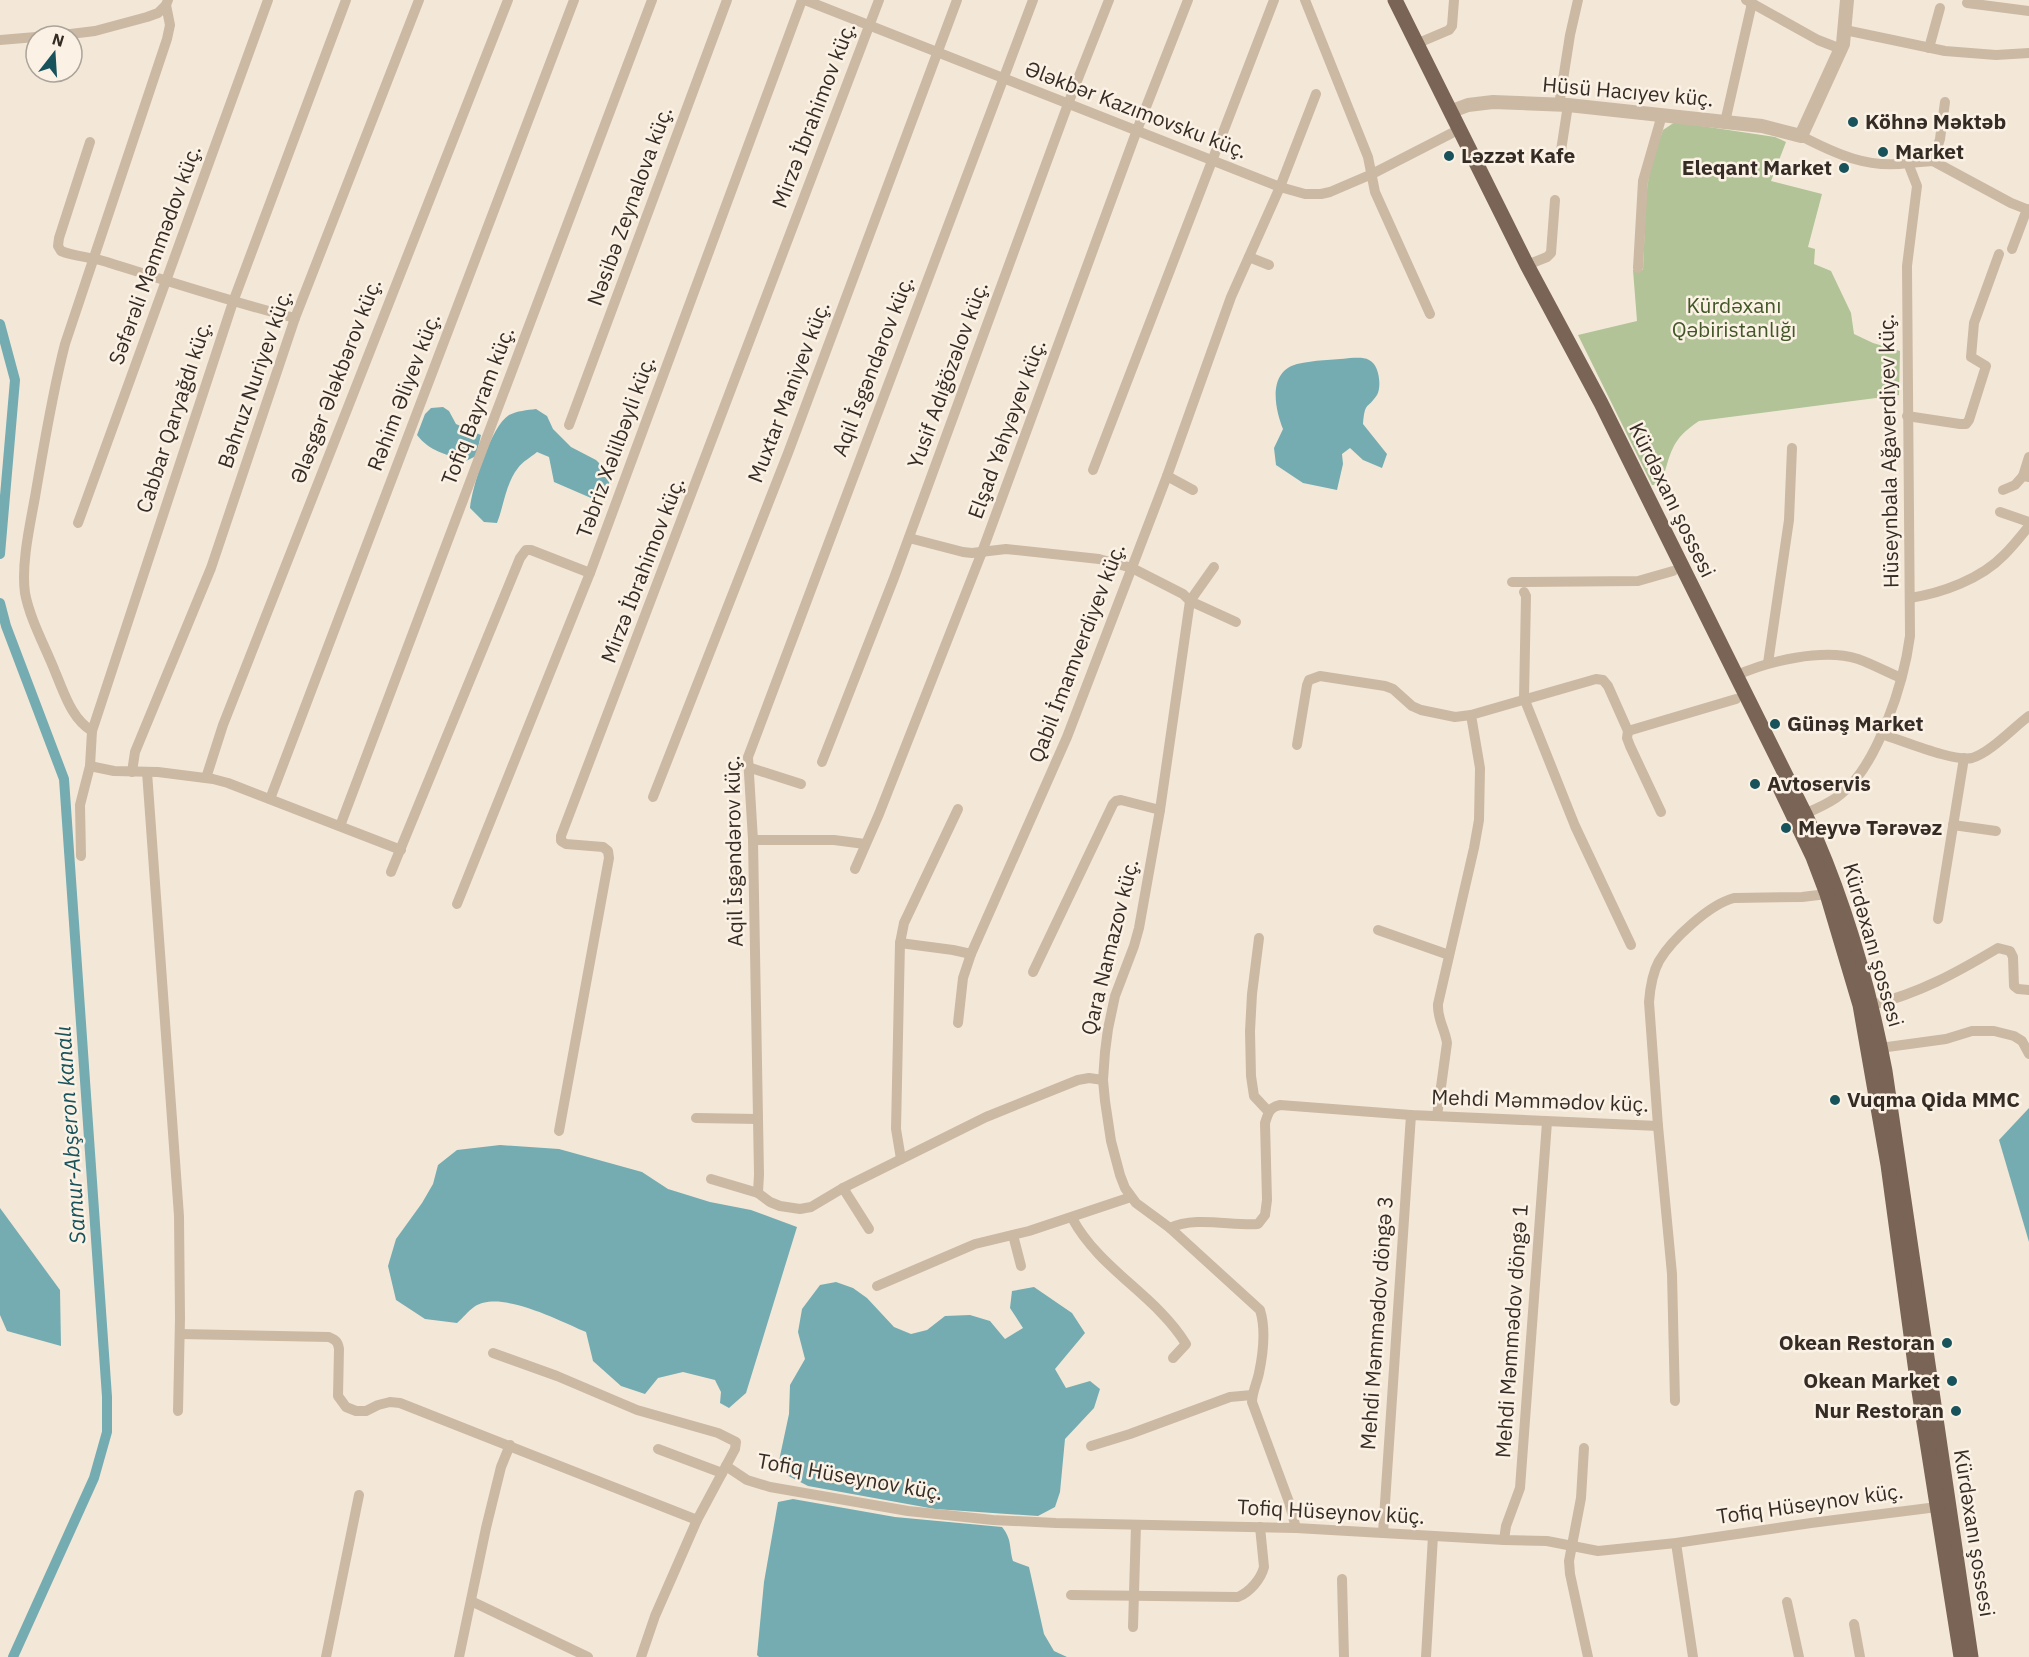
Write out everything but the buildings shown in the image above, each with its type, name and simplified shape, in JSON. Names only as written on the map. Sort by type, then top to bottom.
[{"type":"main road","points":[[1385,0],[1447,113]]},
{"type":"main road","points":[[1395,0],[1447,113]]},
{"type":"main road","name":"Kürdəxanı şossesi","points":[[1447,113],[1452,133],[1519,268],[1597,405],[1673,571],[1736,699],[1800,816],[1823,853],[1838,891],[1872,1005],[1880,1048],[1971,1657]]},
{"type":"main road","name":"Kürdəxanı şossesi","points":[[1447,113],[1527,265],[1735,676],[1800,816],[1827,894],[1865,1030],[1886,1154],[1961,1657]]},
{"type":"street","name":"Səfərəli Məmmədov küç.","points":[[78,523],[268,0]]},
{"type":"street","name":"Cabbar Qaryağdı küç.","points":[[81,856],[80,805],[90,766],[92,731],[233,302],[346,0]]},
{"type":"street","name":"Bəhruz Nuriyev küç.","points":[[132,772],[135,752],[211,568],[295,318],[419,0]]},
{"type":"street","name":"Ələsgər Ələkbərov küç.","points":[[206,778],[227,714],[508,0]]},
{"type":"street","name":"Rəhim Əliyev küç.","points":[[270,799],[574,0]]},
{"type":"street","name":"Tofiq Bayram küç.","points":[[340,826],[652,0]]},
{"type":"street","name":"Nəsibə Zeynalova küç.","points":[[569,425],[727,0]]},
{"type":"street","name":"Ələkbər Kazımovsku küç.","points":[[803,0],[1280,187],[1305,194],[1321,194],[1372,174],[1452,133]]},
{"type":"street","name":"Təbriz Xəlilbəyli küç.","points":[[457,904],[590,573],[803,0]]},
{"type":"street","name":"Mirzə İbrahimov küç.","points":[[559,1131],[609,858],[608,851],[603,848],[566,844],[561,841],[561,836],[879,0]]},
{"type":"street","name":"Muxtar Maniyev küç.","points":[[653,796],[788,453],[957,0]]},
{"type":"street","name":"Aqil İsgəndərov küç.","points":[[758,1193],[753,840],[748,767],[750,750],[1033,0]]},
{"type":"street","name":"Yusif Adığözəlov küç.","points":[[822,762],[909,538],[1068,104],[1109,0]]},
{"type":"street","name":"Elşad Yəhyəyev küç.","points":[[855,868],[879,814],[982,552],[1137,130],[1188,0]]},
{"type":"street","points":[[1093,470],[1274,0]]},
{"type":"street","points":[[1305,0],[1368,157],[1375,192],[1430,314]]},
{"type":"street","points":[[1416,44],[1449,30],[1452,26],[1454,0]]},
{"type":"street","points":[[1560,157],[1570,35],[1578,0]]},
{"type":"street","points":[[1847,0],[1841,49],[1801,136],[1833,152],[1869,163],[1891,166],[1933,161],[2028,210],[2012,249]]},
{"type":"street","points":[[1725,122],[1749,2],[1818,40],[1841,49]]},
{"type":"street","points":[[84,32],[104,29],[158,13],[167,3]]},
{"type":"street","points":[[92,731],[78,721],[66,698],[31,612],[25,592],[25,576],[31,519],[57,372],[167,39],[170,25],[167,3]]},
{"type":"street","points":[[1967,3],[2029,11]]},
{"type":"street","points":[[1929,48],[1940,8]]},
{"type":"street","points":[[1845,30],[1929,48],[1996,55],[2029,53]]},
{"type":"street","points":[[0,40],[24,38]]},
{"type":"street","name":"Qabil İmamverdiyev küç.","points":[[958,1023],[963,978],[970,954],[1067,737],[1167,476],[1232,297],[1280,187],[1316,94]]},
{"type":"street","name":"Hüsü Hacıyev küç.","points":[[1447,113],[1468,105],[1493,102],[1564,105],[1762,126],[1801,136]]},
{"type":"street","points":[[1933,161],[1940,139],[1945,102]]},
{"type":"street","points":[[1638,268],[1643,181],[1662,115]]},
{"type":"street","points":[[90,142],[58,246],[61,251],[70,255],[94,258],[233,302],[295,318]]},
{"type":"street","name":"Hüseynbala Ağaverdiyev küç.","points":[[1800,816],[1834,799],[1850,786],[1868,761],[1892,708],[1907,656],[1910,636],[1910,598],[1907,266],[1917,186],[1908,163]]},
{"type":"street","points":[[1527,265],[1551,253],[1555,200]]},
{"type":"street","points":[[1907,416],[1960,424],[1966,424],[1969,420],[1986,366],[1971,357],[1974,323],[1999,254]]},
{"type":"street","points":[[1249,257],[1269,265]]},
{"type":"street","points":[[1768,663],[1788,530],[1792,448]]},
{"type":"street","points":[[2003,490],[2026,477],[2029,457]]},
{"type":"street","points":[[1167,476],[1193,490]]},
{"type":"street","points":[[1910,598],[1939,592],[1994,564],[2004,555],[2029,524],[2000,512]]},
{"type":"street","points":[[909,538],[963,552],[1006,549],[1099,559],[1132,568],[1183,594],[1190,601],[1236,622]]},
{"type":"street","points":[[391,872],[520,558],[526,550],[531,550],[590,573]]},
{"type":"street","points":[[1190,601],[1214,567]]},
{"type":"street","points":[[1512,582],[1638,581],[1673,571]]},
{"type":"street","points":[[1524,592],[1526,596],[1524,699],[1575,826],[1631,945]]},
{"type":"street","name":"Qara Namazov küç.","points":[[1190,601],[1160,810],[1139,928],[1115,996],[1107,1029],[1103,1080],[1111,1140],[1120,1175],[1131,1197],[1170,1228],[1260,1310],[1263,1332],[1259,1373],[1252,1395],[1254,1411],[1289,1502],[1296,1528]]},
{"type":"street","points":[[1735,676],[1768,663],[1830,654],[1857,659],[1901,678]]},
{"type":"street","points":[[1297,745],[1307,685],[1309,680],[1320,676],[1385,686],[1399,693],[1412,706],[1436,714],[1455,717],[1471,715],[1596,679],[1603,680],[1608,686],[1628,731],[1627,738],[1630,747],[1661,812]]},
{"type":"street","points":[[1628,731],[1736,699]]},
{"type":"street","points":[[1437,1116],[1447,1043],[1446,1033],[1437,1015],[1438,1004],[1479,820],[1480,768],[1471,715]]},
{"type":"street","points":[[1881,734],[1952,756],[1973,758],[1984,752],[2029,716]]},
{"type":"street","points":[[1938,919],[1964,758]]},
{"type":"street","points":[[90,766],[114,771],[147,771],[206,778],[228,783],[400,850]]},
{"type":"street","points":[[748,767],[801,784]]},
{"type":"street","points":[[147,771],[179,1216],[178,1412]]},
{"type":"street","points":[[1033,972],[1113,804],[1122,800],[1160,810]]},
{"type":"street","points":[[901,1159],[896,1129],[900,943],[904,923],[958,809]]},
{"type":"street","points":[[1953,825],[1996,831]]},
{"type":"street","points":[[753,840],[834,840],[864,844]]},
{"type":"street","name":"Mehdi Məmmədov küç.","points":[[1268,1111],[1280,1105],[1411,1115],[1658,1126],[1649,1002],[1658,963],[1665,953],[1705,911],[1724,900],[1827,894]]},
{"type":"street","points":[[1378,930],[1449,955]]},
{"type":"street","points":[[1170,1228],[1189,1222],[1258,1224],[1265,1215],[1267,1200],[1265,1123],[1268,1111],[1254,1096],[1251,1076],[1252,994],[1259,938]]},
{"type":"street","points":[[900,943],[970,954]]},
{"type":"street","points":[[1872,1005],[1913,993],[1953,975],[1998,948],[2010,951],[2013,957],[2014,986],[2018,989],[2029,990]]},
{"type":"street","points":[[1880,1048],[1946,1039],[1972,1030],[1994,1031],[2014,1036],[2022,1041],[2029,1054]]},
{"type":"street","points":[[711,1179],[758,1193],[780,1206],[811,1208],[843,1188],[987,1117],[1061,1086],[1089,1078],[1103,1080]]},
{"type":"street","name":"Mehdi Məmmədov döngə 3","points":[[1383,1533],[1411,1115]]},
{"type":"street","points":[[696,1118],[758,1119]]},
{"type":"street","name":"Mehdi Məmmədov döngə 1","points":[[1504,1540],[1506,1526],[1520,1488],[1547,1122]]},
{"type":"street","points":[[1658,1126],[1672,1274],[1675,1401]]},
{"type":"street","points":[[843,1188],[869,1229]]},
{"type":"street","points":[[877,1286],[975,1244],[1072,1218],[1131,1197]]},
{"type":"street","points":[[1072,1218],[1105,1263],[1135,1288],[1179,1332],[1186,1344],[1173,1358]]},
{"type":"street","points":[[1013,1235],[1021,1266]]},
{"type":"street","points":[[180,1334],[329,1337],[335,1339],[339,1343],[338,1396],[346,1407],[356,1411],[366,1411],[390,1402],[400,1403],[697,1520]]},
{"type":"street","points":[[493,1353],[557,1376],[637,1410],[730,1437],[736,1442],[735,1449],[697,1520],[640,1657]]},
{"type":"street","points":[[1091,1446],[1230,1397],[1252,1395]]},
{"type":"street","points":[[459,1657],[499,1477],[510,1445]]},
{"type":"street","points":[[1584,1448],[1581,1498],[1569,1562],[1588,1657]]},
{"type":"street","name":"Tofiq Hüseynov küç.","points":[[657,1449],[770,1487],[908,1511],[993,1520],[1296,1528],[1547,1541],[1598,1551],[1676,1543],[1937,1507]]},
{"type":"street","points":[[326,1657],[359,1495]]},
{"type":"street","points":[[1133,1628],[1136,1525]]},
{"type":"street","points":[[1071,1595],[1238,1597],[1244,1594],[1262,1574],[1264,1568],[1260,1527]]},
{"type":"street","points":[[1426,1657],[1433,1536]]},
{"type":"street","points":[[1676,1543],[1693,1657]]},
{"type":"street","points":[[1342,1580],[1344,1657]]},
{"type":"street","points":[[471,1601],[588,1657]]},
{"type":"street","points":[[1786,1602],[1799,1657]]},
{"type":"street","points":[[1854,1624],[1860,1657]]},
{"type":"green space","name":"Kürdəxanı Qəbiristanlığı","points":[[1675,122],[1775,137],[1786,142],[1771,181],[1822,194],[1808,247],[1815,249],[1814,264],[1831,271],[1851,313],[1854,334],[1873,343],[1900,351],[1899,395],[1699,421],[1677,441],[1661,485],[1652,485],[1578,335],[1637,321],[1633,270],[1643,270],[1646,197],[1650,167],[1663,130]]},
{"type":"water","points":[[1350,358],[1367,359],[1377,370],[1379,391],[1366,409],[1363,424],[1387,454],[1382,468],[1363,460],[1350,448],[1342,454],[1343,464],[1337,490],[1303,483],[1276,465],[1274,448],[1283,429],[1276,402],[1277,383],[1287,368],[1297,364]]},
{"type":"water","points":[[443,407],[449,411],[456,424],[481,435],[476,456],[466,461],[445,454],[427,445],[417,435],[425,414],[431,408]]},
{"type":"water","points":[[536,409],[547,416],[553,429],[571,447],[596,460],[612,476],[604,496],[591,498],[554,482],[549,457],[537,452],[514,474],[497,523],[484,522],[470,508],[478,472],[489,444],[502,421],[509,415]]},
{"type":"water","points":[[2029,1108],[2029,1242],[1999,1140]]},
{"type":"water","points":[[500,1145],[559,1149],[642,1172],[668,1189],[710,1202],[751,1210],[797,1227],[746,1393],[729,1408],[720,1403],[721,1392],[715,1380],[683,1372],[658,1378],[645,1394],[621,1386],[593,1361],[586,1332],[546,1315],[514,1304],[485,1302],[474,1307],[457,1323],[425,1319],[396,1300],[388,1266],[396,1239],[433,1184],[438,1165],[457,1150]]},
{"type":"water","points":[[0,1208],[60,1290],[61,1346],[7,1331],[0,1315]]},
{"type":"water","points":[[836,1282],[853,1288],[867,1298],[894,1327],[911,1334],[927,1330],[945,1316],[970,1315],[990,1321],[1005,1339],[1023,1328],[1010,1308],[1012,1291],[1034,1287],[1072,1313],[1085,1333],[1055,1369],[1066,1388],[1090,1381],[1100,1389],[1094,1408],[1065,1439],[1060,1492],[1055,1507],[1038,1516],[935,1509],[808,1486],[777,1470],[789,1414],[790,1385],[805,1359],[798,1332],[802,1309],[820,1285]]},
{"type":"water","points":[[793,1499],[895,1517],[1002,1527],[1009,1539],[1013,1561],[1029,1567],[1044,1634],[1054,1651],[1067,1657],[759,1657],[757,1655],[764,1582],[778,1502]]},
{"type":"waterway","name":"Samur-Abşeron kanalı","points":[[0,324],[15,380],[0,554]]},
{"type":"waterway","name":"Samur-Abşeron kanalı","points":[[0,603],[6,626],[64,779],[107,1397],[107,1432],[94,1478],[13,1657]]},
{"type":"place","name":"Köhnə Məktəb","points":[[1853,122]]},
{"type":"place","name":"Market","points":[[1883,152]]},
{"type":"place","name":"Ləzzət Kafe","points":[[1449,156]]},
{"type":"place","name":"Eleqant Market","points":[[1844,168]]},
{"type":"place","name":"Günəş Market","points":[[1775,724]]},
{"type":"place","name":"Avtoservis","points":[[1755,784]]},
{"type":"place","name":"Meyvə Tərəvəz","points":[[1786,828]]},
{"type":"place","name":"Vuqma Qida MMC","points":[[1835,1100]]},
{"type":"place","name":"Okean Restoran","points":[[1947,1343]]},
{"type":"place","name":"Okean Market","points":[[1952,1381]]},
{"type":"place","name":"Nur Restoran","points":[[1956,1411]]}]
